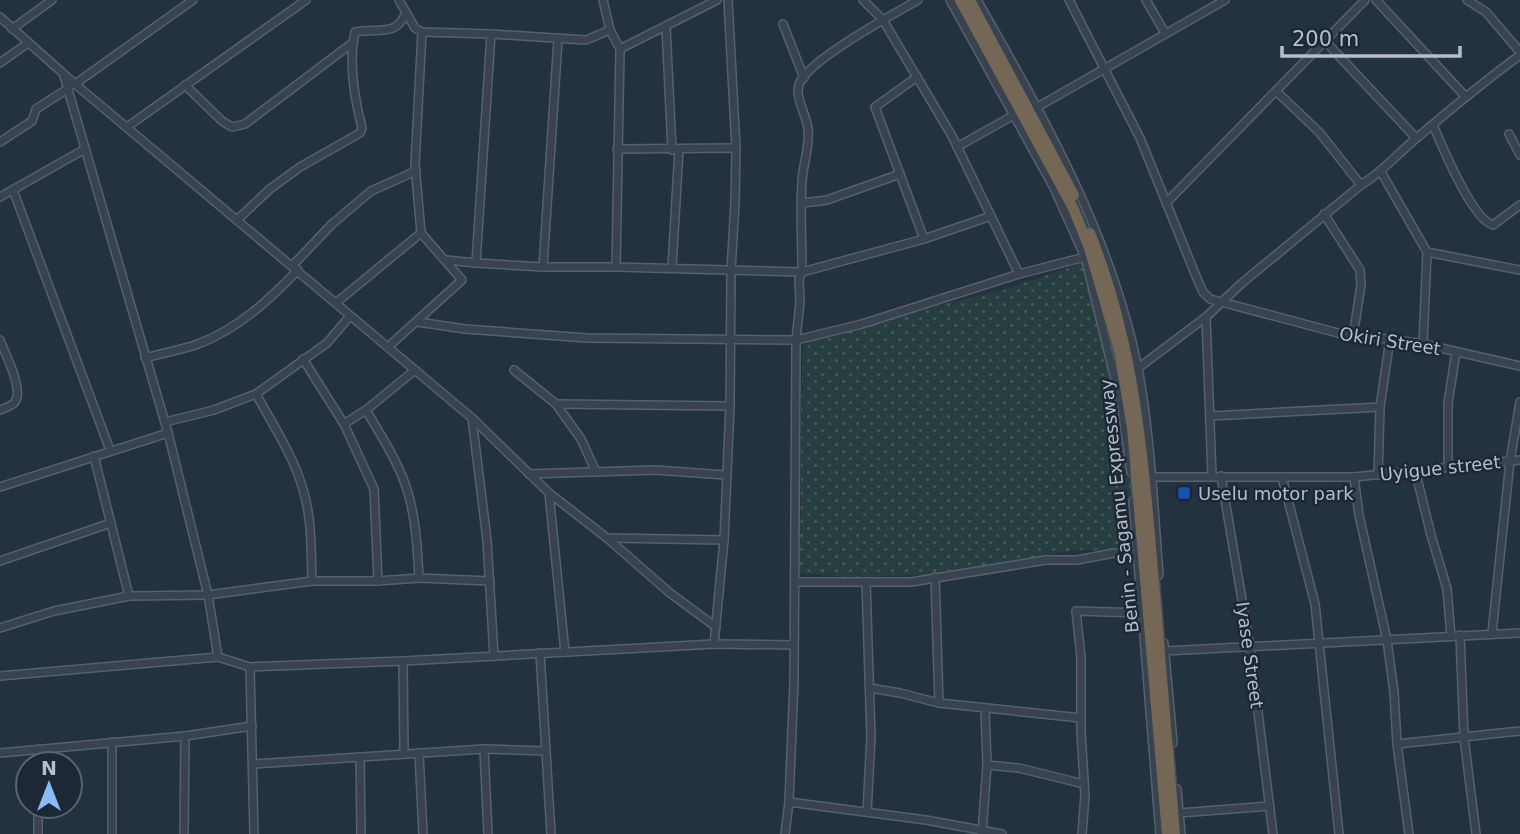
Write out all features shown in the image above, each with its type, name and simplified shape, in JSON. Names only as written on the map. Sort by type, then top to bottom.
[{"type":"highway","name":"Benin - Sagamu Expressway","points":[[960,0],[1058,170],[1091,257],[1119,349],[1127,397],[1146,576],[1167,834]]},
{"type":"highway","points":[[970,0],[1034,110],[1058,170],[1085,218],[1112,292],[1135,394],[1146,487],[1175,834]]},
{"type":"street","points":[[12,29],[52,0]]},
{"type":"street","points":[[0,142],[32,121],[36,109],[193,0]]},
{"type":"street","points":[[127,127],[306,0]]},
{"type":"street","points":[[400,0],[415,28],[422,32],[586,40],[610,30]]},
{"type":"street","points":[[603,0],[610,30],[620,49],[616,267]]},
{"type":"street","points":[[620,49],[718,0]]},
{"type":"street","points":[[715,644],[730,406],[731,271],[736,148],[728,0]]},
{"type":"street","points":[[863,0],[883,20],[957,147],[1019,274]]},
{"type":"street","points":[[785,834],[789,802],[794,645],[796,340],[800,302],[799,279],[802,272],[802,181],[808,142],[808,128],[799,95],[799,83],[812,68],[854,38],[918,0]]},
{"type":"street","points":[[950,0],[1053,186],[1085,257],[1122,408],[1131,469],[1160,834]]},
{"type":"street","points":[[976,0],[1086,205],[1116,286],[1137,369],[1151,477],[1181,834]]},
{"type":"street","points":[[1069,0],[1140,138],[1203,292],[1210,299],[1220,302]]},
{"type":"street","points":[[1146,0],[1165,33]]},
{"type":"street","points":[[1034,110],[1224,0]]},
{"type":"street","points":[[1166,203],[1365,0]]},
{"type":"street","points":[[1376,0],[1465,96]]},
{"type":"street","points":[[1137,369],[1206,317],[1324,214],[1361,184],[1381,172],[1465,96],[1520,53],[1486,12],[1467,0]]},
{"type":"street","points":[[238,219],[270,189],[300,167],[360,133],[362,128],[355,97],[351,44],[356,32],[394,28],[401,24],[406,13]]},
{"type":"street","points":[[0,17],[63,73],[72,86],[127,127],[389,346],[472,418],[549,493],[607,538],[670,593],[716,627]]},
{"type":"street","points":[[783,24],[804,78]]},
{"type":"street","points":[[666,27],[675,149],[672,268]]},
{"type":"street","points":[[389,346],[461,282],[461,276],[421,233],[416,171],[422,32]]},
{"type":"street","points":[[476,263],[491,34]]},
{"type":"street","points":[[543,267],[558,40]]},
{"type":"street","points":[[1325,41],[1416,138]]},
{"type":"street","points":[[0,63],[28,43]]},
{"type":"street","points":[[185,85],[222,121],[232,127],[245,124],[351,44]]},
{"type":"street","points":[[917,77],[875,107],[924,239]]},
{"type":"street","points":[[72,86],[85,149],[168,433],[208,595],[218,657]]},
{"type":"street","points":[[1277,92],[1319,132],[1361,184]]},
{"type":"street","points":[[957,147],[1014,115]]},
{"type":"street","points":[[1433,125],[1471,203],[1488,223],[1493,225],[1520,205]]},
{"type":"street","points":[[1509,134],[1520,155]]},
{"type":"street","points":[[617,149],[736,148]]},
{"type":"street","points":[[0,197],[85,149]]},
{"type":"street","points":[[145,358],[199,343],[237,324],[267,302],[332,224],[371,191],[416,171]]},
{"type":"street","points":[[1381,172],[1427,252],[1423,345]]},
{"type":"street","points":[[803,203],[827,200],[900,174]]},
{"type":"street","points":[[13,190],[110,450]]},
{"type":"street","points":[[1324,214],[1360,270],[1361,285],[1353,337]]},
{"type":"street","points":[[446,260],[543,267],[802,272],[924,239],[992,216]]},
{"type":"street","points":[[337,302],[421,233]]},
{"type":"street","points":[[1427,252],[1520,270]]},
{"type":"street","points":[[418,322],[465,329],[587,338],[796,340],[862,324],[1019,274],[1085,257]]},
{"type":"street","name":"Okiri Street","points":[[1220,302],[1353,337],[1390,339],[1520,366]]},
{"type":"street","points":[[165,422],[214,410],[256,394],[327,343],[350,316]]},
{"type":"street","points":[[1206,317],[1212,476]]},
{"type":"street","points":[[1378,475],[1380,407],[1390,339]]},
{"type":"street","points":[[0,340],[17,384],[17,400],[13,405],[0,410]]},
{"type":"street","points":[[1448,467],[1448,403],[1456,352]]},
{"type":"street","points":[[303,359],[344,424],[374,489],[377,582]]},
{"type":"street","points":[[344,424],[366,410],[415,370]]},
{"type":"street","points":[[514,370],[556,404],[581,439],[596,472]]},
{"type":"street","points":[[256,394],[288,452],[304,491],[310,520],[312,581]]},
{"type":"street","points":[[1492,633],[1510,461],[1520,402]]},
{"type":"street","points":[[556,404],[730,406]]},
{"type":"street","points":[[1211,416],[1380,407]]},
{"type":"street","points":[[366,410],[399,467],[410,499],[417,538],[419,578]]},
{"type":"street","points":[[472,418],[487,541],[494,656]]},
{"type":"street","points":[[0,487],[168,433]]},
{"type":"street","points":[[94,456],[129,596]]},
{"type":"street","name":"Uyigue street","points":[[1151,477],[1354,477],[1520,460]]},
{"type":"street","points":[[528,474],[655,470],[725,475]]},
{"type":"street","points":[[1415,470],[1430,535],[1447,589],[1451,636]]},
{"type":"street","name":"Iyase Street","points":[[1222,476],[1250,647],[1273,834]]},
{"type":"street","points":[[1282,477],[1315,604],[1339,834]]},
{"type":"street","points":[[1354,477],[1359,515],[1387,640],[1409,834]]},
{"type":"street","points":[[549,493],[565,652]]},
{"type":"street","points":[[0,561],[111,523]]},
{"type":"street","points":[[607,538],[723,541]]},
{"type":"street","points":[[795,582],[911,582],[1046,560],[1077,560],[1114,553],[1137,555]]},
{"type":"street","points":[[935,576],[939,703]]},
{"type":"street","points":[[0,628],[54,611],[129,596],[208,595],[312,581],[377,582],[419,578],[490,581]]},
{"type":"street","points":[[866,582],[871,737],[867,812]]},
{"type":"street","points":[[1082,834],[1084,784],[1076,611],[1142,612]]},
{"type":"street","points":[[1165,651],[1520,633]]},
{"type":"street","points":[[1460,635],[1464,737],[1476,834]]},
{"type":"street","points":[[0,676],[218,657],[250,667],[403,662],[715,644],[794,645]]},
{"type":"street","points":[[540,653],[551,834]]},
{"type":"street","points":[[403,662],[404,754]]},
{"type":"street","points":[[250,667],[254,834]]},
{"type":"street","points":[[870,688],[939,703],[1081,719]]},
{"type":"street","points":[[983,833],[987,765],[985,709]]},
{"type":"street","points":[[39,750],[185,736],[252,726]]},
{"type":"street","points":[[1397,744],[1520,731]]},
{"type":"street","points":[[184,834],[185,736]]},
{"type":"street","points":[[112,742],[112,834]]},
{"type":"street","points":[[253,764],[484,749],[545,751]]},
{"type":"street","points":[[484,749],[488,834]]},
{"type":"street","points":[[419,753],[423,834]]},
{"type":"street","points":[[360,757],[361,834]]},
{"type":"street","points":[[987,765],[1019,768],[1084,784]]},
{"type":"street","points":[[789,802],[1002,834]]},
{"type":"street","points":[[1179,813],[1269,806]]},
{"type":"green space","points":[[1088,261],[1113,347],[1134,458],[1140,551],[1075,550],[968,570],[917,575],[849,577],[799,573],[803,341],[1000,291]]},
{"type":"place","name":"Uselu motor park","points":[[1184,493]]}]
